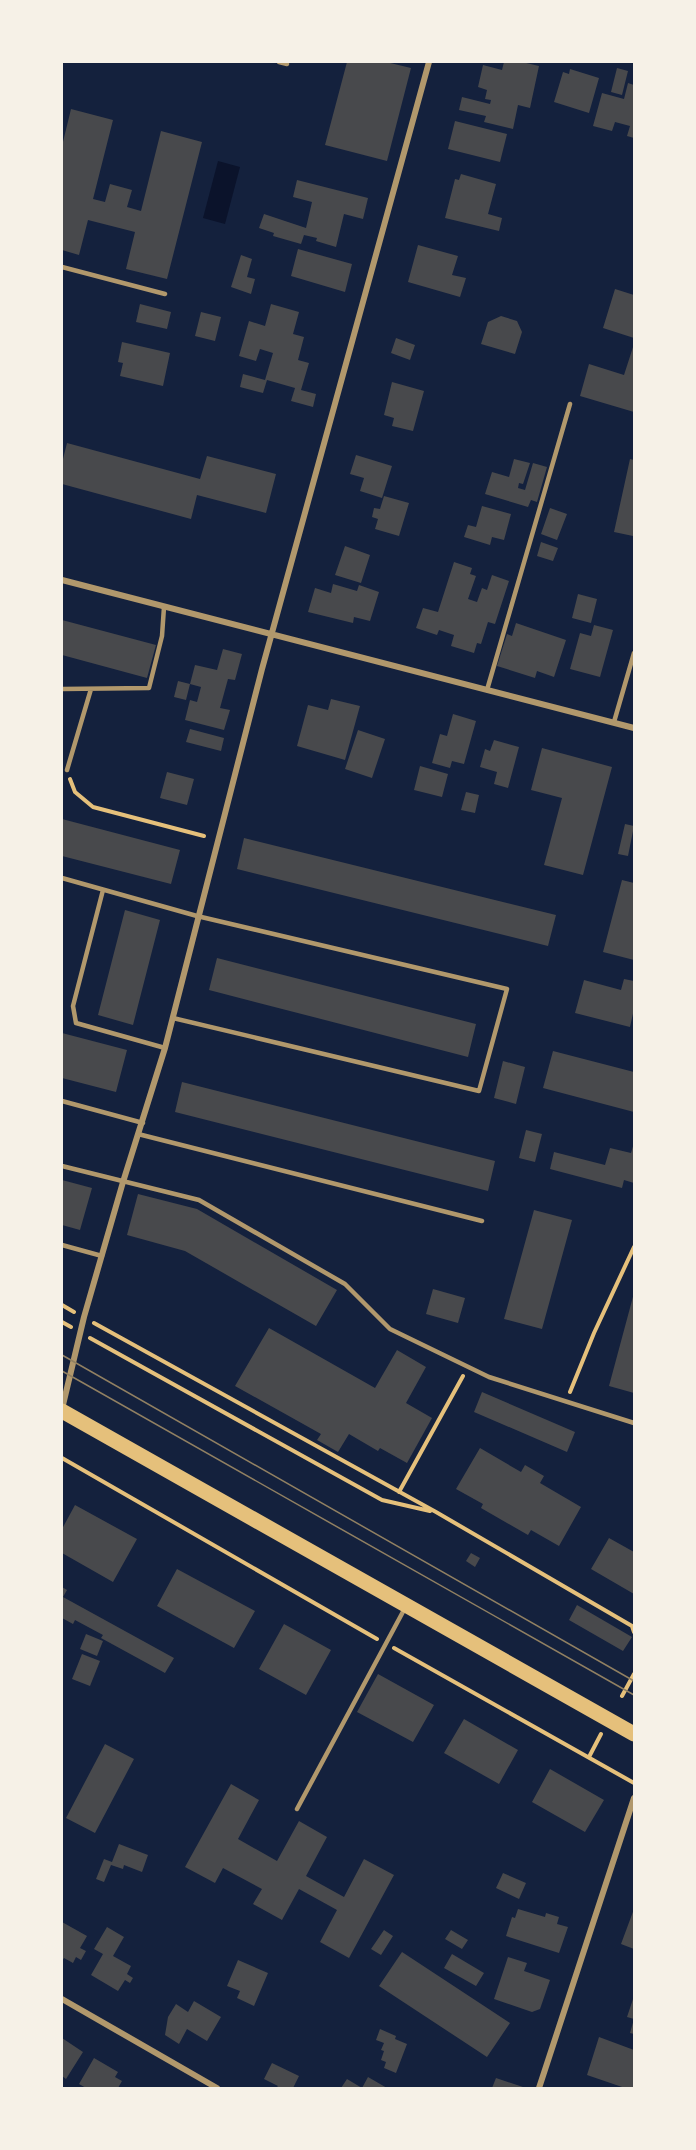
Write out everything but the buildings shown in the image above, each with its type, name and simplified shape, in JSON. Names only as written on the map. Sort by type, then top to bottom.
[{"type":"main road","points":[[62,1410],[634,1734]]},
{"type":"street","points":[[62,1410],[84,1317],[165,1048],[197,916],[272,635],[429,62]]},
{"type":"street","points":[[62,580],[634,728]]},
{"type":"street","points":[[539,2088],[634,1798]]},
{"type":"street","points":[[62,1999],[213,2088]]},
{"type":"lane","points":[[279,62],[287,64]]},
{"type":"lane","points":[[62,267],[165,294]]},
{"type":"lane","points":[[487,690],[570,404]]},
{"type":"lane","points":[[62,689],[149,688],[162,636],[164,607]]},
{"type":"lane","points":[[614,722],[634,653]]},
{"type":"lane","points":[[67,770],[91,689]]},
{"type":"lane","points":[[62,878],[197,916],[507,989],[479,1092],[173,1018]]},
{"type":"lane","points":[[103,890],[73,1006],[76,1023],[165,1048]]},
{"type":"lane","points":[[62,1101],[143,1123]]},
{"type":"lane","points":[[138,1134],[482,1221]]},
{"type":"lane","points":[[62,1166],[200,1200],[345,1284],[390,1329],[489,1377],[634,1423]]},
{"type":"lane","points":[[62,1245],[102,1256]]},
{"type":"lane","points":[[297,1809],[406,1605]]},
{"type":"path","points":[[67,770],[75,792],[93,807],[204,836]]},
{"type":"path","points":[[567,1402],[594,1333],[634,1247]]},
{"type":"path","points":[[62,1305],[436,1512],[632,1626],[634,1632]]},
{"type":"path","points":[[62,1322],[382,1500],[436,1512]]},
{"type":"path","points":[[399,1492],[468,1367]]},
{"type":"path","points":[[62,1458],[634,1783]]},
{"type":"path","points":[[622,1696],[634,1674]]},
{"type":"path","points":[[589,1757],[601,1734]]},
{"type":"water","points":[[218,161],[240,167],[225,224],[203,218]]},
{"type":"tram line","points":[[62,1355],[634,1681]]},
{"type":"tram line","points":[[62,1371],[634,1695]]}]
